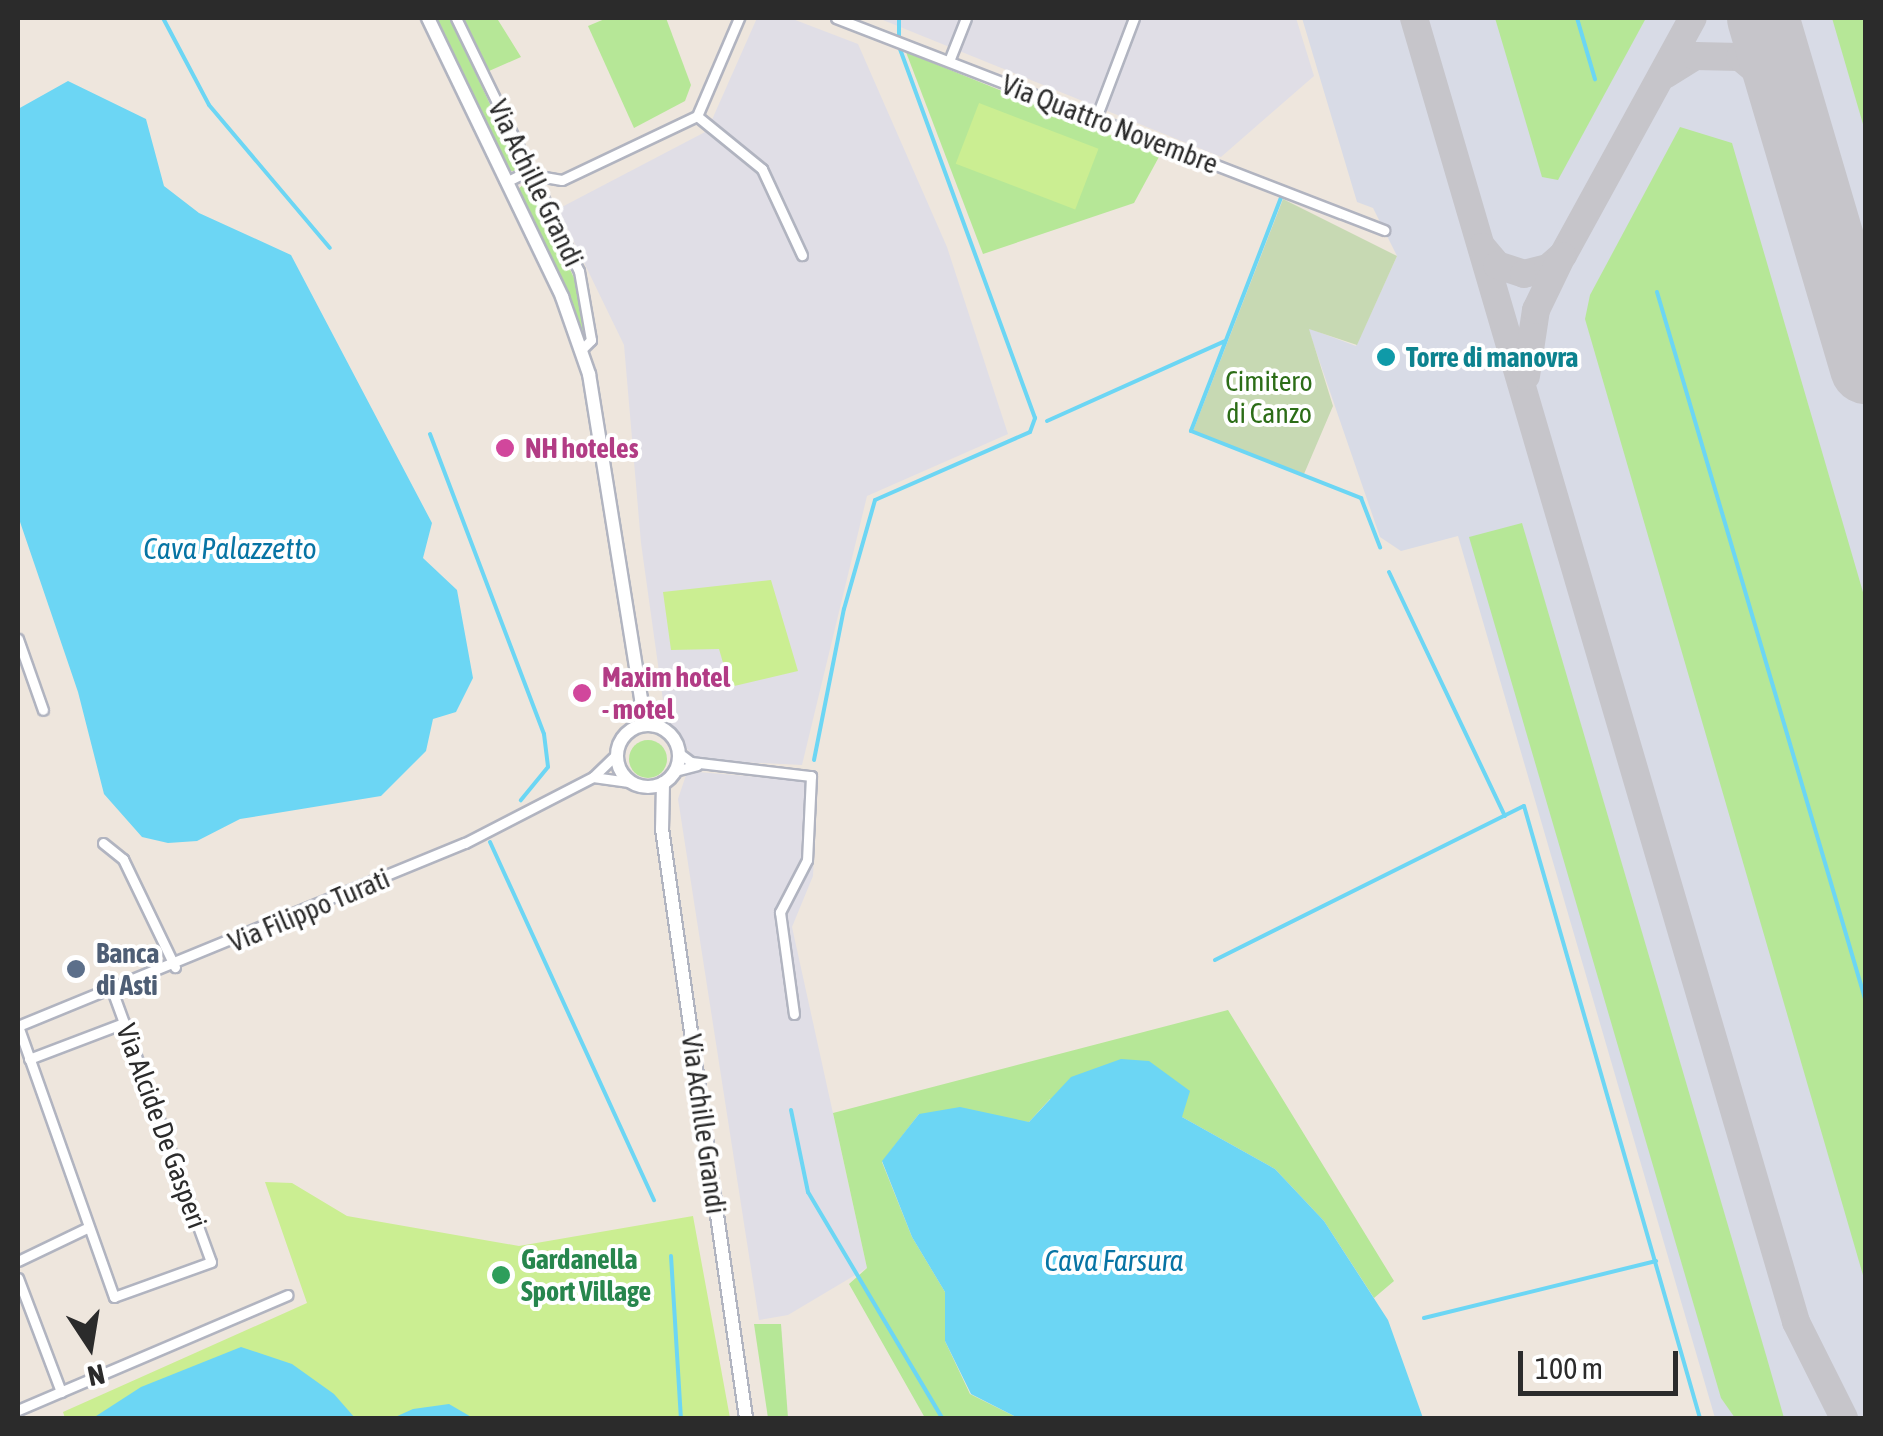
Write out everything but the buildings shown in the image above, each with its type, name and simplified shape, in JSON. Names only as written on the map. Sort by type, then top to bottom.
[{"type":"main road","name":"Via Achille Grandi","points":[[428,18],[508,181],[580,350],[600,421],[642,699],[654,725],[670,734],[679,753]]},
{"type":"main road","name":"Via Achille Grandi","points":[[642,699],[636,727],[622,738],[616,755],[662,829]]},
{"type":"main road","points":[[636,727],[654,725]]},
{"type":"main road","points":[[636,785],[663,783],[675,771],[679,753]]},
{"type":"main road","name":"Via Achille Grandi","points":[[663,783],[662,829],[746,1418]]},
{"type":"street","name":"Via Achille Grandi","points":[[456,18],[583,286],[592,340],[580,350]]},
{"type":"street","points":[[547,205],[562,180],[696,116],[739,18]]},
{"type":"street","name":"Via Quattro Novembre","points":[[836,18],[1384,230]]},
{"type":"street","points":[[950,62],[966,18]]},
{"type":"street","points":[[1096,118],[1134,18]]},
{"type":"street","points":[[696,116],[762,169],[802,255]]},
{"type":"street","points":[[508,181],[531,172],[562,180]]},
{"type":"street","points":[[18,639],[43,710]]},
{"type":"street","points":[[679,753],[701,764]]},
{"type":"street","name":"Via Filippo Turati","points":[[18,1026],[175,967],[465,843],[593,777],[616,755]]},
{"type":"street","points":[[675,771],[701,764],[806,770],[812,778],[807,860],[780,912],[794,1014]]},
{"type":"street","points":[[593,777],[636,785]]},
{"type":"street","points":[[103,843],[123,859],[175,967]]},
{"type":"street","name":"Via Alcide De Gasperi","points":[[88,1228],[114,1298],[211,1262],[112,990]]},
{"type":"street","points":[[29,1059],[124,1023]]},
{"type":"street","points":[[18,1026],[88,1228],[18,1261]]},
{"type":"street","points":[[18,1278],[62,1392]]},
{"type":"street","points":[[18,1410],[288,1295]]},
{"type":"shaded area","points":[[757,18],[790,18],[858,44],[947,247],[1008,434],[867,496],[802,765],[696,760],[666,722],[641,543],[624,345],[558,209],[707,131]]},
{"type":"shaded area","points":[[878,18],[1296,18],[1314,76],[1221,157]]},
{"type":"shaded area","points":[[1302,18],[1865,18],[1865,1418],[1715,1418],[1458,536],[1401,551],[1380,537],[1308,328],[1356,346],[1397,256],[1373,208],[1357,202]]},
{"type":"shaded area","points":[[698,772],[805,781],[817,797],[813,876],[792,927],[867,1268],[788,1315],[759,1320],[678,799],[686,775]]},
{"type":"green space","points":[[435,18],[450,18],[521,171],[510,171]]},
{"type":"green space","points":[[463,18],[502,18],[498,20],[521,57],[489,71]]},
{"type":"green space","points":[[607,18],[666,18],[691,85],[685,101],[634,128],[588,26]]},
{"type":"green space","points":[[1495,18],[1646,18],[1558,180],[1542,177]]},
{"type":"green space","points":[[1832,18],[1865,18],[1865,131]]},
{"type":"green space","points":[[906,52],[1160,155],[1134,203],[983,254]]},
{"type":"green space","points":[[979,103],[1098,149],[1075,210],[956,164]]},
{"type":"green space","points":[[1680,127],[1732,143],[1865,599],[1865,1282],[1585,319],[1590,295]]},
{"type":"green space","points":[[528,181],[575,280],[587,329],[581,331],[518,189]]},
{"type":"green space","name":"Cimitero di Canzo","points":[[1283,199],[1397,256],[1357,345],[1309,329],[1333,406],[1304,474],[1193,431]]},
{"type":"green space","points":[[1522,523],[1784,1418],[1735,1418],[1721,1398],[1469,537]]},
{"type":"green space","points":[[771,580],[798,671],[730,687],[719,649],[671,650],[663,592]]},
{"type":"green space","points":[[648,740],[662,745],[667,759],[662,773],[648,778],[634,773],[629,759],[634,745]]},
{"type":"green space","points":[[1228,1010],[1394,1281],[1374,1298],[1324,1221],[1275,1169],[1182,1117],[1050,1099],[1029,1122],[919,1114],[882,1162],[912,1237],[945,1292],[945,1341],[970,1394],[1018,1418],[925,1418],[849,1284],[867,1268],[833,1113]]},
{"type":"green space","name":"Gardanella Sport Village","points":[[265,1182],[292,1183],[347,1216],[519,1246],[693,1216],[730,1418],[65,1418],[63,1412],[307,1303]]},
{"type":"green space","points":[[754,1324],[781,1324],[788,1418],[768,1418]]},
{"type":"water","name":"Cava Palazzetto","points":[[68,81],[146,119],[164,186],[199,213],[291,255],[432,523],[423,558],[457,590],[473,678],[456,712],[433,719],[426,751],[381,796],[240,819],[197,841],[168,843],[142,837],[104,794],[78,692],[18,516],[18,109]]},
{"type":"water","name":"Cava Farsura","points":[[1121,1059],[1149,1061],[1190,1091],[1182,1117],[1275,1169],[1324,1221],[1388,1320],[1423,1418],[1018,1418],[971,1394],[945,1341],[945,1292],[912,1237],[882,1161],[919,1114],[960,1107],[1029,1122],[1071,1077]]},
{"type":"water","points":[[241,1347],[292,1364],[334,1394],[355,1418],[93,1418],[141,1387]]},
{"type":"water","points":[[449,1404],[473,1418],[393,1418],[413,1409]]},
{"type":"waterway","points":[[163,18],[209,105],[330,248]]},
{"type":"waterway","points":[[814,760],[844,609],[875,500],[1030,432],[1035,418],[899,47],[899,18]]},
{"type":"waterway","points":[[1577,18],[1595,79]]},
{"type":"waterway","points":[[1282,195],[1191,431],[1361,498],[1380,547]]},
{"type":"waterway","points":[[1657,292],[1866,1002]]},
{"type":"waterway","points":[[1047,421],[1225,341]]},
{"type":"waterway","points":[[430,434],[544,734],[548,767],[521,800]]},
{"type":"waterway","points":[[1389,572],[1505,816]]},
{"type":"waterway","points":[[1215,960],[1524,806],[1700,1418]]},
{"type":"waterway","points":[[490,842],[654,1200]]},
{"type":"waterway","points":[[791,1110],[808,1192],[942,1418]]},
{"type":"waterway","points":[[671,1256],[681,1418]]},
{"type":"waterway","points":[[1424,1318],[1656,1261]]},
{"type":"taxiway","points":[[1414,18],[1796,1322],[1844,1418]]},
{"type":"taxiway","points":[[1482,247],[1497,265],[1524,274],[1548,268],[1563,255],[1693,18]]},
{"type":"taxiway","points":[[1665,75],[1695,56],[1740,57],[1766,79],[1792,118]]},
{"type":"taxiway","points":[[1526,376],[1536,310],[1562,256]]},
{"type":"runway","points":[[1763,18],[1866,368]]},
{"type":"place","name":"Torre di manovra","points":[[1386,357]]},
{"type":"place","name":"NH hoteles","points":[[505,448]]},
{"type":"place","name":"Maxim hotel - motel","points":[[582,693]]},
{"type":"place","name":"Banca di Asti","points":[[76,969]]},
{"type":"place","name":"Gardanella Sport Village","points":[[501,1275]]}]
